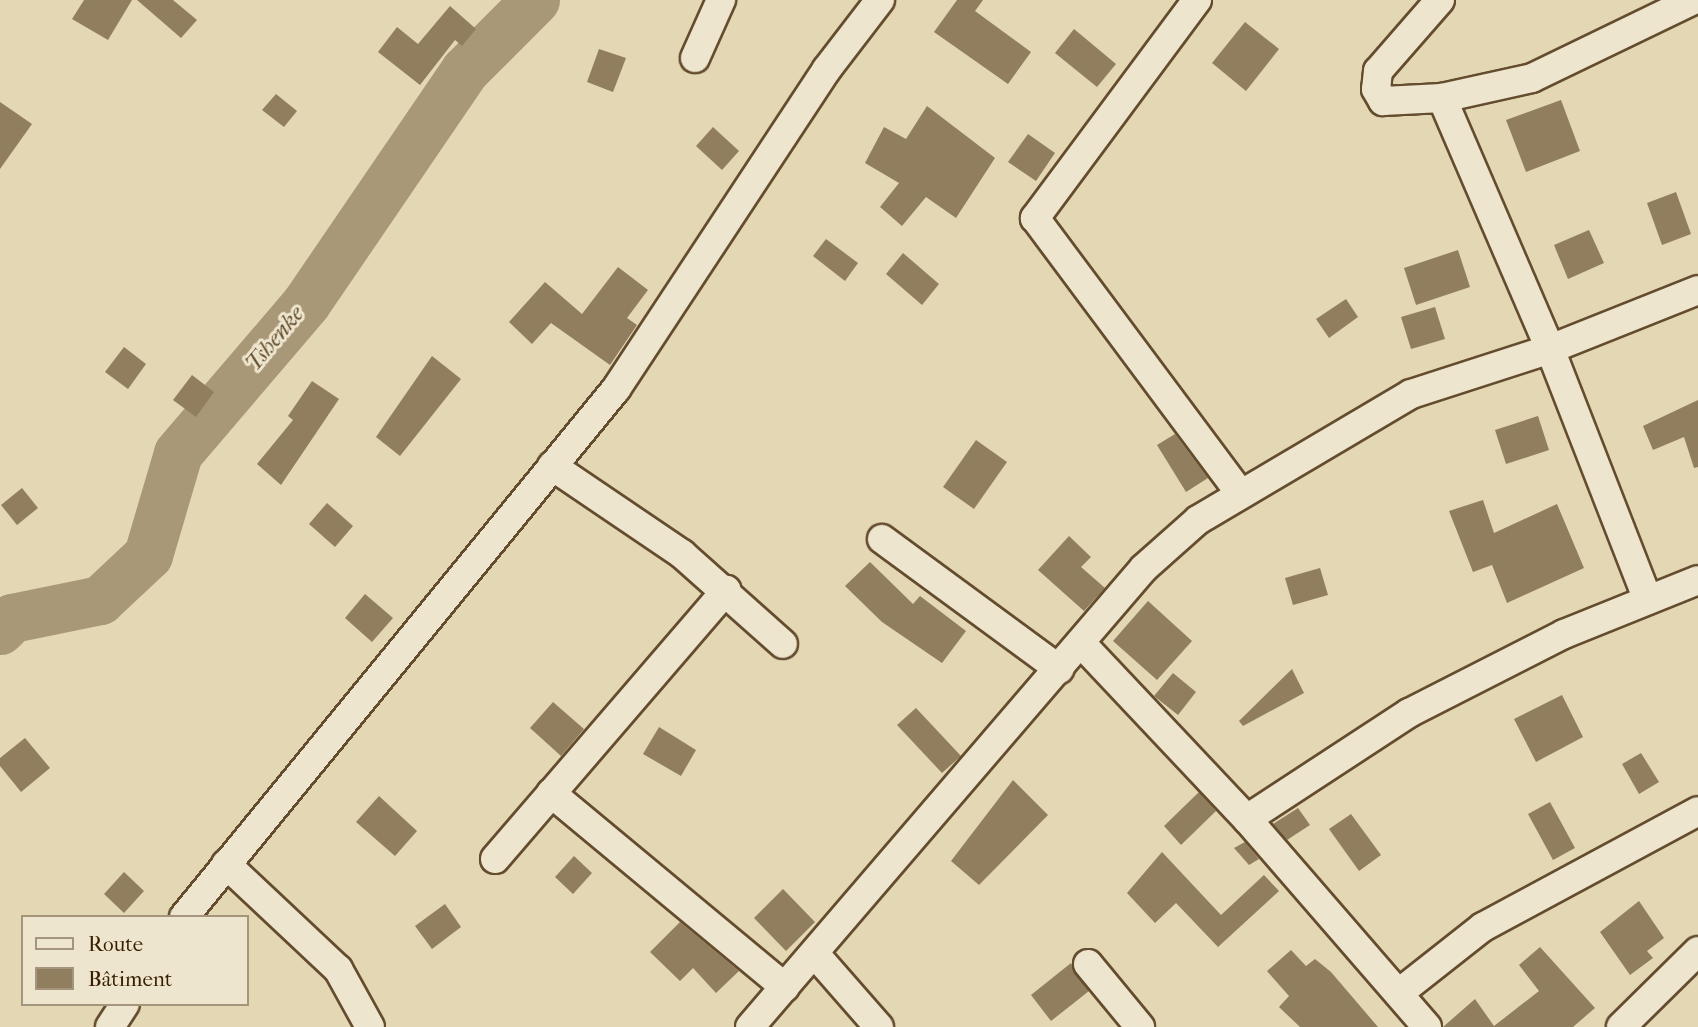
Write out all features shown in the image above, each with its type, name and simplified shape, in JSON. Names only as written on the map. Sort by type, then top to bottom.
[{"type":"street","points":[[695,58],[721,0]]},
{"type":"street","points":[[186,915],[616,389],[827,69],[880,0]]},
{"type":"street","points":[[1197,0],[1035,218],[1240,493]]},
{"type":"street","points":[[1440,0],[1378,71],[1376,89],[1383,101],[1396,104],[1442,98],[1532,78],[1693,0]]},
{"type":"street","points":[[1442,98],[1550,349],[1648,600]]},
{"type":"street","points":[[750,1027],[1144,568],[1198,520],[1411,394],[1550,349],[1698,290]]},
{"type":"street","points":[[552,466],[682,554],[726,590],[783,644]]},
{"type":"street","points":[[882,539],[1059,669]]},
{"type":"street","points":[[1247,819],[1409,713],[1564,634],[1698,580]]},
{"type":"street","points":[[495,859],[726,590]]},
{"type":"street","points":[[1081,643],[1247,819],[1427,1027]]},
{"type":"street","points":[[551,793],[785,987]]},
{"type":"street","points":[[1399,993],[1483,927],[1698,811]]},
{"type":"street","points":[[226,864],[338,969],[370,1027]]},
{"type":"street","points":[[1621,1027],[1698,951]]},
{"type":"street","points":[[815,954],[879,1027]]},
{"type":"street","points":[[1088,964],[1140,1027]]},
{"type":"building","points":[[84,0],[132,0],[108,40],[72,19]]},
{"type":"building","points":[[137,0],[173,0],[197,20],[181,38]]},
{"type":"building","points":[[957,0],[983,0],[975,11],[1031,52],[1008,84],[934,32]]},
{"type":"building","points":[[450,6],[476,29],[462,46],[455,40],[420,85],[378,52],[397,27],[418,44]]},
{"type":"building","points":[[1245,22],[1279,49],[1246,91],[1212,63]]},
{"type":"building","points":[[1074,29],[1116,64],[1097,87],[1055,53]]},
{"type":"building","points":[[599,49],[626,58],[613,92],[587,82]]},
{"type":"building","points":[[276,94],[297,111],[284,127],[262,110]]},
{"type":"building","points":[[1561,100],[1580,151],[1526,172],[1506,120]]},
{"type":"building","points":[[0,102],[32,124],[0,169]]},
{"type":"building","points":[[927,106],[995,158],[956,218],[926,197],[902,226],[880,207],[899,183],[865,163],[884,127],[906,139]]},
{"type":"building","points":[[713,127],[739,151],[722,170],[696,146]]},
{"type":"building","points":[[1028,134],[1055,153],[1036,181],[1008,162]]},
{"type":"building","points":[[1676,192],[1691,234],[1662,245],[1647,203]]},
{"type":"building","points":[[1589,230],[1604,263],[1568,279],[1554,245]]},
{"type":"building","points":[[826,239],[858,263],[845,281],[813,256]]},
{"type":"building","points":[[1458,250],[1470,287],[1416,305],[1404,268]]},
{"type":"building","points":[[903,253],[939,284],[922,305],[886,274]]},
{"type":"building","points":[[618,267],[648,290],[627,318],[637,325],[610,365],[551,323],[532,344],[509,322],[545,282],[582,314]]},
{"type":"building","points":[[1346,299],[1358,317],[1329,338],[1316,319]]},
{"type":"building","points":[[1435,307],[1445,339],[1411,349],[1401,317]]},
{"type":"building","points":[[124,347],[146,364],[128,389],[105,372]]},
{"type":"building","points":[[432,356],[461,379],[400,456],[376,437]]},
{"type":"building","points":[[192,375],[214,392],[196,417],[173,400]]},
{"type":"building","points":[[312,381],[339,399],[281,485],[257,464],[293,420],[288,416]]},
{"type":"building","points":[[1698,400],[1698,467],[1694,468],[1684,437],[1653,450],[1643,426]]},
{"type":"building","points":[[1538,416],[1549,450],[1506,464],[1495,430]]},
{"type":"building","points":[[1175,434],[1208,478],[1186,492],[1157,445]]},
{"type":"building","points":[[976,440],[1007,462],[974,509],[943,487]]},
{"type":"building","points":[[22,488],[38,508],[17,525],[1,505]]},
{"type":"building","points":[[1483,500],[1494,533],[1557,504],[1584,568],[1507,603],[1492,565],[1473,572],[1449,511]]},
{"type":"building","points":[[327,503],[353,526],[335,547],[309,524]]},
{"type":"building","points":[[1069,536],[1091,557],[1081,567],[1105,588],[1084,611],[1038,570]]},
{"type":"building","points":[[870,562],[913,604],[920,596],[966,631],[942,663],[882,622],[845,586]]},
{"type":"building","points":[[1320,568],[1328,595],[1293,605],[1285,578]]},
{"type":"building","points":[[365,594],[393,618],[372,642],[345,618]]},
{"type":"building","points":[[1148,601],[1192,641],[1157,680],[1113,641]]},
{"type":"building","points":[[1292,669],[1304,693],[1243,726],[1239,721]]},
{"type":"building","points":[[1173,673],[1196,692],[1178,715],[1154,696]]},
{"type":"building","points":[[1562,695],[1583,737],[1536,762],[1514,719]]},
{"type":"building","points":[[553,702],[584,729],[561,756],[530,728]]},
{"type":"building","points":[[916,708],[961,756],[942,773],[897,725]]},
{"type":"building","points":[[659,727],[696,750],[681,776],[643,754]]},
{"type":"building","points":[[25,738],[50,768],[21,792],[0,766],[0,758]]},
{"type":"building","points":[[1641,753],[1659,782],[1639,794],[1622,764]]},
{"type":"building","points":[[1013,780],[1048,815],[979,885],[951,861]]},
{"type":"building","points":[[1199,792],[1216,811],[1181,845],[1164,826]]},
{"type":"building","points":[[379,796],[417,831],[395,856],[356,822]]},
{"type":"building","points":[[1550,802],[1575,848],[1553,860],[1528,814]]},
{"type":"building","points":[[1298,808],[1310,825],[1287,840],[1273,824]]},
{"type":"building","points":[[1351,814],[1381,855],[1359,871],[1329,829]]},
{"type":"building","points":[[1245,842],[1259,859],[1249,865],[1234,848]]},
{"type":"building","points":[[1162,852],[1221,915],[1264,875],[1279,891],[1218,947],[1176,903],[1155,923],[1127,893]]},
{"type":"building","points":[[574,856],[592,873],[573,894],[555,877]]},
{"type":"building","points":[[124,872],[144,891],[124,913],[104,894]]},
{"type":"building","points":[[783,889],[815,922],[786,951],[754,918]]},
{"type":"building","points":[[1639,901],[1664,938],[1647,951],[1653,958],[1630,975],[1600,932]]},
{"type":"building","points":[[445,904],[461,927],[432,949],[415,926]]},
{"type":"building","points":[[680,922],[739,971],[716,993],[693,968],[680,981],[650,952]]},
{"type":"building","points":[[1540,947],[1595,1008],[1573,1027],[1443,1027],[1475,999],[1494,1026],[1539,991],[1519,965]]},
{"type":"building","points":[[1291,950],[1306,966],[1315,959],[1331,972],[1378,1027],[1300,1027],[1279,1007],[1289,996],[1267,971]]},
{"type":"building","points":[[1071,963],[1089,991],[1051,1021],[1031,995]]},
{"type":"waterway","name":"Tshenke","points":[[0,630],[12,618],[100,600],[148,555],[178,453],[306,303],[465,70],[535,0]]}]
